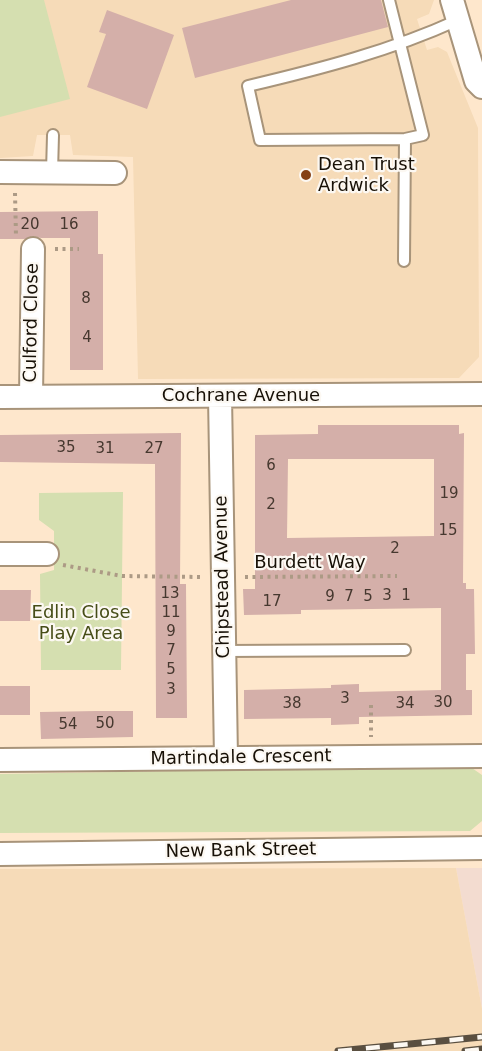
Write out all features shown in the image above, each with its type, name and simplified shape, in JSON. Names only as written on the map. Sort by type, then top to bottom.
[{"type":"street","points":[[455,10],[476,81],[482,87]]},
{"type":"street","points":[[0,172],[115,173]]},
{"type":"street","name":"Culford Close","points":[[31,397],[33,249]]},
{"type":"street","name":"Cochrane Avenue","points":[[0,398],[482,394]]},
{"type":"street","name":"Chipstead Avenue","points":[[220,396],[226,758]]},
{"type":"street","points":[[0,554],[47,554]]},
{"type":"street","name":"Martindale Crescent","points":[[0,760],[482,756]]},
{"type":"street","name":"New Bank Street","points":[[0,854],[482,848]]},
{"type":"lane","points":[[389,0],[400,45],[423,135],[405,139],[260,140],[248,86],[351,61],[400,45],[455,10]]},
{"type":"lane","points":[[52,135],[52,172]]},
{"type":"lane","points":[[404,261],[405,139]]},
{"type":"lane","points":[[224,651],[405,650]]},
{"type":"path","name":"Burdett Way","points":[[47,554],[54,564],[122,576],[397,576]]},
{"type":"path","points":[[371,705],[371,757]]},
{"type":"shaded area","name":"Dean Trust Ardwick","points":[[0,0],[434,0],[429,14],[417,19],[427,50],[438,47],[447,52],[478,128],[479,357],[459,378],[138,379],[133,157],[73,155],[70,135],[37,135],[33,156],[0,158]]},
{"type":"shaded area","points":[[456,868],[482,868],[482,1009]]},
{"type":"shaded area","points":[[456,868],[482,1009],[482,1051],[0,1051],[0,869]]},
{"type":"green space","points":[[0,0],[44,0],[70,99],[0,117]]},
{"type":"green space","name":"Edlin Close Play Area","points":[[123,492],[121,670],[41,670],[40,574],[54,570],[54,531],[39,520],[39,493]]},
{"type":"green space","points":[[469,766],[482,775],[482,821],[470,831],[0,833],[0,774]]},
{"type":"building","points":[[291,0],[381,0],[388,27],[195,78],[182,28]]},
{"type":"building","points":[[107,10],[174,35],[147,109],[87,87],[106,34],[99,32]]},
{"type":"building","points":[[98,211],[98,254],[103,254],[103,370],[70,370],[70,238],[33,236],[25,239],[0,239],[0,212]]},
{"type":"building","points":[[318,425],[459,425],[459,434],[464,433],[463,583],[466,583],[466,589],[474,589],[475,654],[466,654],[466,690],[472,690],[472,715],[359,717],[359,724],[331,725],[331,718],[244,719],[244,690],[331,688],[331,685],[359,684],[359,692],[441,690],[441,608],[301,610],[301,614],[244,615],[243,589],[255,589],[255,435],[318,434]],"holes":[[[288,459],[434,459],[434,536],[287,538]]]},
{"type":"building","points":[[181,433],[180,584],[186,584],[187,718],[156,718],[155,464],[0,462],[0,435]]},
{"type":"building","points":[[0,590],[31,590],[30,621],[0,621]]},
{"type":"building","points":[[0,686],[30,686],[30,715],[0,715]]},
{"type":"building","points":[[133,711],[133,737],[41,739],[40,712]]},
{"type":"railway","points":[[338,1051],[482,1037]]},
{"type":"railway","points":[[465,1051],[482,1049]]},
{"type":"place","name":"Dean Trust Ardwick","points":[[306,175]]}]
